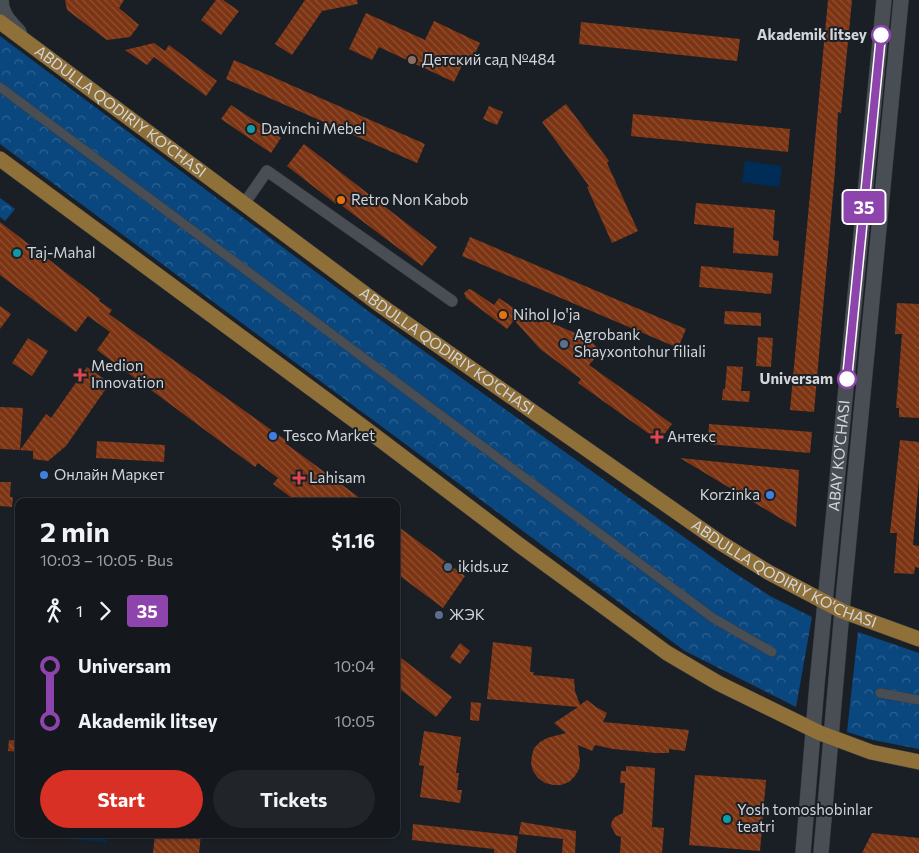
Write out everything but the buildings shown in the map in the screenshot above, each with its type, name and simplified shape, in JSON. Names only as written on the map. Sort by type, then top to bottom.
[{"type":"main road","points":[[1,0],[1,7],[6,17],[31,46]]},
{"type":"main road","name":"ABAY KO'CHASI","points":[[803,853],[825,602],[884,0]]},
{"type":"main road","name":"ABAY KO'CHASI","points":[[821,853],[842,611],[901,0]]},
{"type":"main road","name":"ABDULLA QODIRIY KO'CHASI","points":[[0,22],[380,305],[600,460],[751,562],[842,611],[919,639]]},
{"type":"main road","points":[[870,148],[886,148]]},
{"type":"main road","points":[[0,159],[310,387],[640,634],[718,683],[814,730],[871,752],[919,762]]},
{"type":"street","points":[[0,87],[713,618],[772,652]]},
{"type":"street","points":[[244,204],[266,171],[452,301]]},
{"type":"street","points":[[880,693],[919,700]]},
{"type":"green space","points":[[0,36],[372,314],[730,570],[770,596],[812,617],[796,707],[685,651],[0,144]]},
{"type":"green space","points":[[0,198],[15,209],[5,221],[0,217]]},
{"type":"green space","points":[[858,632],[919,653],[919,749],[873,740],[847,732]]},
{"type":"shaded area","points":[[745,161],[782,166],[779,187],[742,182]]},
{"type":"shaded area","points":[[106,838],[106,842],[66,839]]},
{"type":"bus line","name":"35","points":[[847,379],[881,35]]},
{"type":"place","name":"Akademik litsey","points":[[881,35]]},
{"type":"place","name":"Детский сад №484","points":[[412,60]]},
{"type":"place","name":"Davinchi Mebel","points":[[251,129]]},
{"type":"place","name":"Retro Non Kabob","points":[[341,200]]},
{"type":"place","name":"Taj-Mahal","points":[[17,253]]},
{"type":"place","name":"Nihol Jo'ja","points":[[503,315]]},
{"type":"place","name":"Agrobank Shayxontohur filiali","points":[[564,344]]},
{"type":"place","name":"Medion Innovation","points":[[80,375]]},
{"type":"place","name":"Universam","points":[[847,379]]},
{"type":"place","name":"Tesco Market","points":[[273,436]]},
{"type":"place","name":"Антекс","points":[[657,437]]},
{"type":"place","name":"Онлайн Маркет","points":[[44,475]]},
{"type":"place","name":"Lahisam","points":[[299,478]]},
{"type":"place","name":"Korzinka","points":[[770,495]]},
{"type":"place","name":"ikids.uz","points":[[448,567]]},
{"type":"place","name":"ЖЭК","points":[[439,615]]},
{"type":"place","name":"Yosh tomoshobinlar teatri","points":[[727,819]]}]
